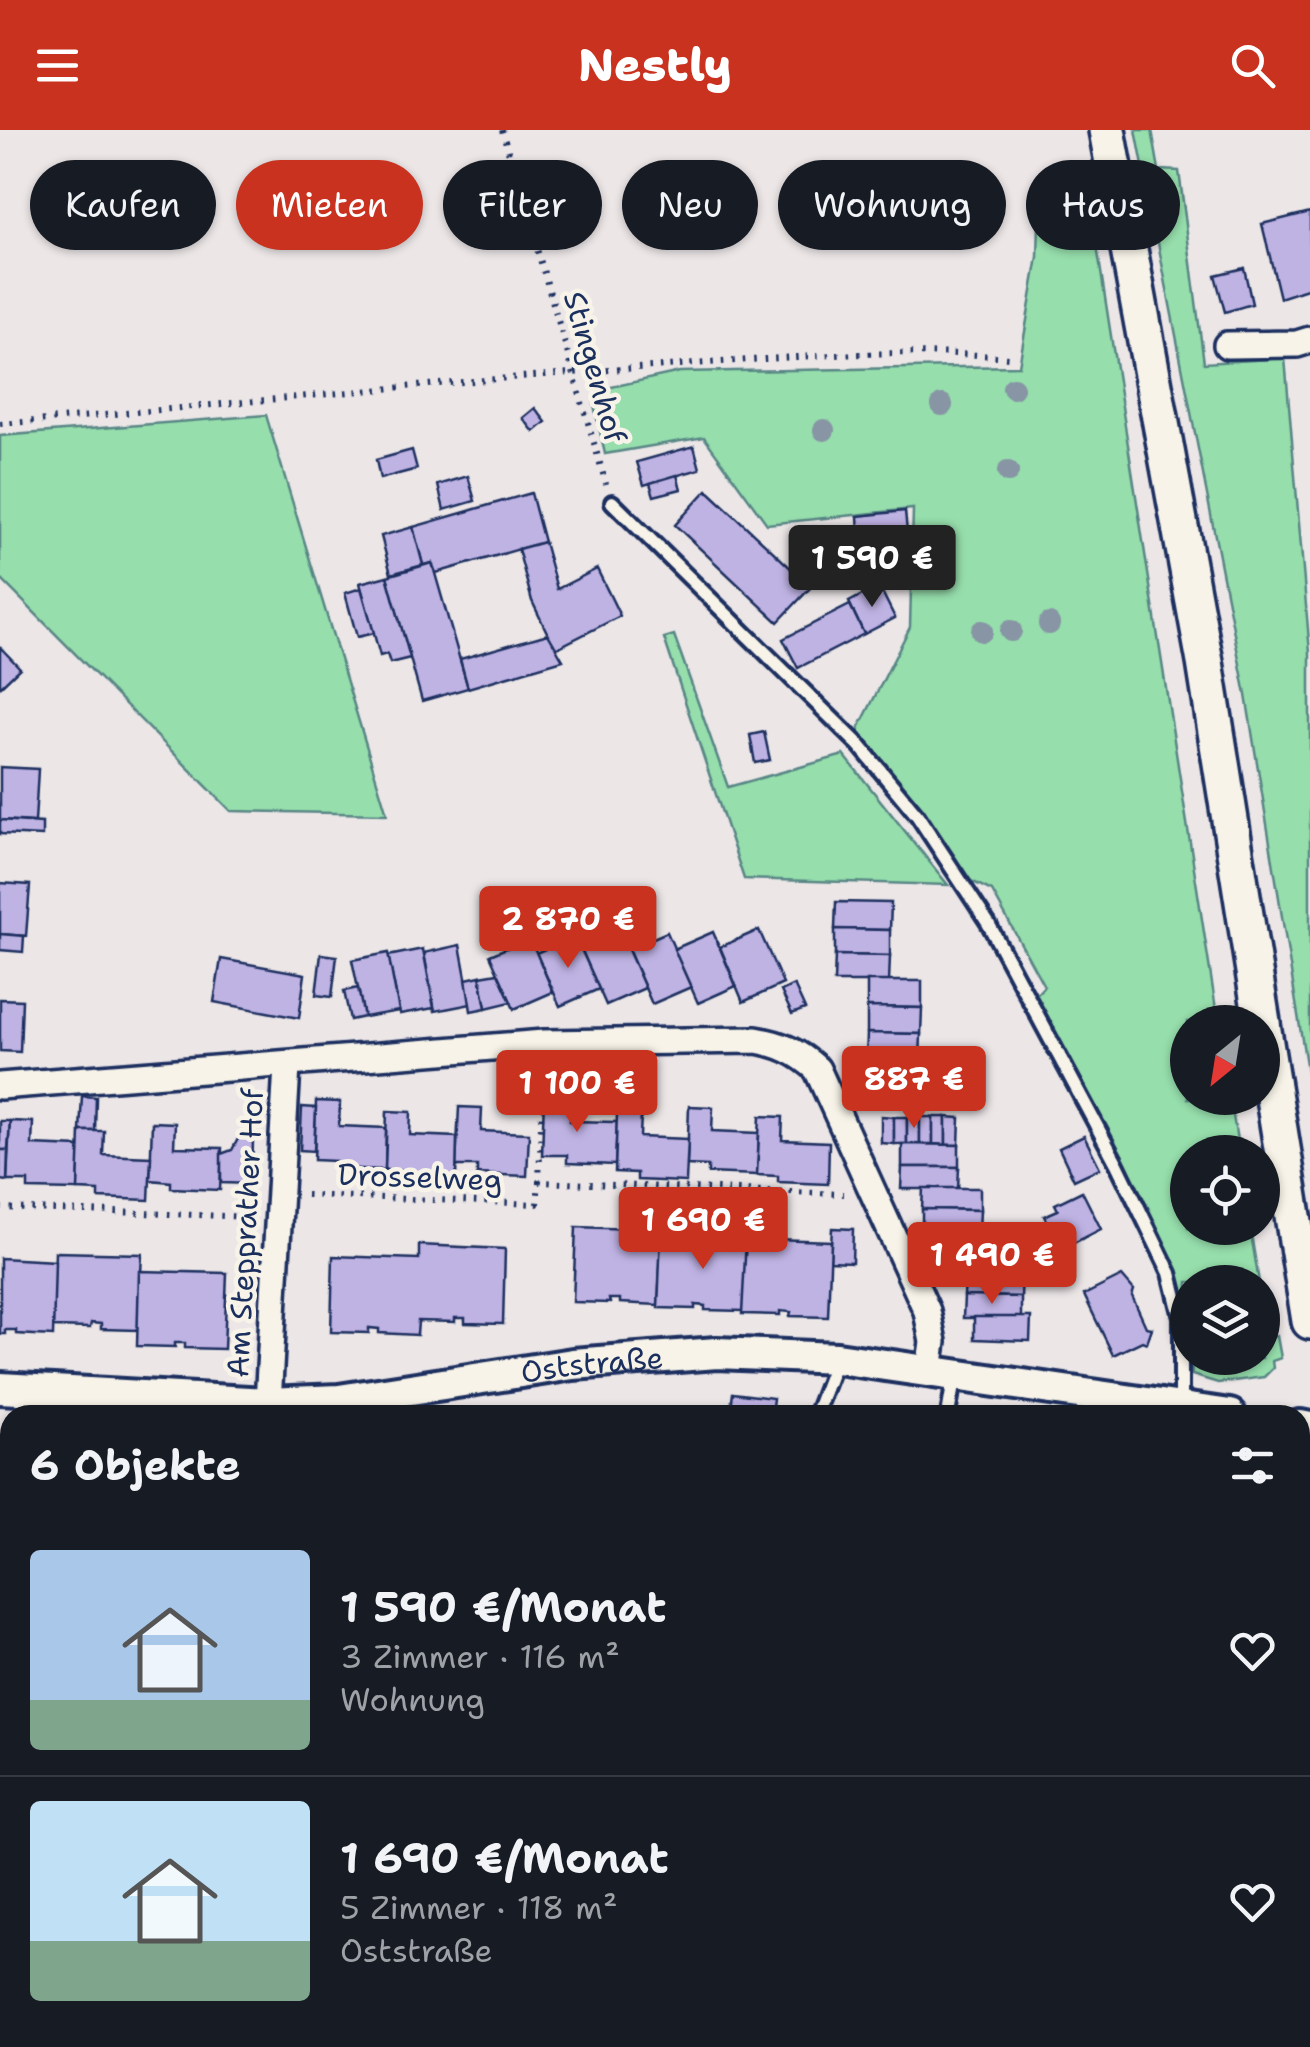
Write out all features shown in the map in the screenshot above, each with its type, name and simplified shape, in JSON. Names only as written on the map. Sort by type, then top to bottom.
[{"type":"main road","points":[[1107,130],[1205,662],[1259,1005]]},
{"type":"main road","points":[[1277,1115],[1310,1321]]},
{"type":"street","points":[[1227,345],[1296,344],[1310,340]]},
{"type":"street","name":"Am Stepprather Hof","points":[[0,1086],[544,1044],[756,1040],[789,1048],[816,1069],[932,1325],[942,1372]]},
{"type":"street","name":"Am Stepprather Hof","points":[[287,1066],[279,1206],[288,1405]]},
{"type":"street","name":"Oststraße","points":[[303,1405],[573,1364],[718,1353],[838,1358],[1166,1405]]},
{"type":"street","name":"Oststraße","points":[[0,1388],[258,1405]]},
{"type":"lane","points":[[612,502],[824,709],[890,780],[988,923],[1117,1164],[1170,1273],[1181,1317],[1180,1405]]},
{"type":"lane","points":[[819,1405],[838,1358]]},
{"type":"lane","points":[[942,1372],[947,1405]]},
{"type":"path","name":"Stingenhof","points":[[502,130],[612,502]]},
{"type":"path","points":[[0,424],[573,373],[818,356],[963,353],[1008,357]]},
{"type":"path","name":"Drosselweg","points":[[0,1208],[537,1204],[544,1044]]},
{"type":"path","name":"Drosselweg","points":[[539,1182],[874,1195]]},
{"type":"green space","points":[[1136,130],[1152,130],[1157,160],[1142,160]]},
{"type":"green space","points":[[1180,179],[1204,363],[1285,358],[1310,653],[1310,1089],[1246,695],[1159,250],[1180,250]]},
{"type":"green space","points":[[1038,250],[1098,250],[1215,1005],[1170,1005],[1170,1115],[1233,1115],[1236,1135],[1170,1135],[1170,1245],[1253,1245],[1256,1265],[1170,1265],[1170,1269],[1035,996],[1044,986],[992,891],[969,880],[858,730],[910,627],[913,509],[767,524],[704,437],[605,454],[594,405],[602,389],[680,372],[1019,366]]},
{"type":"green space","points":[[266,415],[387,814],[231,811],[0,578],[0,436]]},
{"type":"green space","points":[[674,635],[728,787],[844,755],[948,885],[744,879],[664,638]]},
{"type":"green space","points":[[1192,1375],[1266,1375],[1264,1377],[1218,1383]]},
{"type":"building","points":[[1310,212],[1310,288],[1280,298],[1262,224]]},
{"type":"building","points":[[1244,268],[1252,304],[1225,312],[1215,275]]},
{"type":"building","points":[[535,408],[546,422],[534,432],[523,418]]},
{"type":"building","points":[[694,446],[700,469],[644,485],[637,462]]},
{"type":"building","points":[[412,450],[417,469],[380,479],[376,460]]},
{"type":"building","points":[[677,475],[681,489],[654,496],[650,483]]},
{"type":"building","points":[[468,476],[475,501],[444,510],[438,485]]},
{"type":"building","points":[[707,490],[811,587],[778,622],[675,525]]},
{"type":"building","points":[[531,493],[544,542],[436,573],[432,563],[423,565],[413,527]]},
{"type":"building","points":[[905,511],[908,543],[860,548],[858,516]]},
{"type":"building","points":[[413,527],[423,565],[391,574],[381,536]]},
{"type":"building","points":[[544,542],[557,589],[597,569],[620,616],[555,649],[532,601],[518,549]]},
{"type":"building","points":[[432,563],[468,688],[422,701],[387,576]]},
{"type":"building","points":[[387,576],[410,658],[390,663],[387,654],[380,656],[360,583]]},
{"type":"building","points":[[879,586],[895,618],[864,634],[849,602]]},
{"type":"building","points":[[361,588],[374,633],[357,637],[345,593]]},
{"type":"building","points":[[850,605],[864,634],[798,668],[783,639]]},
{"type":"building","points":[[548,634],[563,660],[468,688],[460,659]]},
{"type":"building","points":[[0,647],[20,668],[0,687]]},
{"type":"building","points":[[764,732],[770,760],[755,763],[750,735]]},
{"type":"building","points":[[0,767],[38,769],[35,822],[0,820]]},
{"type":"building","points":[[0,820],[42,823],[42,836],[0,834]]},
{"type":"building","points":[[0,883],[30,885],[26,936],[0,934]]},
{"type":"building","points":[[836,902],[891,903],[890,930],[835,929]]},
{"type":"building","points":[[835,929],[890,930],[890,956],[835,955]]},
{"type":"building","points":[[759,930],[783,984],[743,1002],[720,947]]},
{"type":"building","points":[[667,932],[691,987],[652,1004],[628,949]]},
{"type":"building","points":[[713,932],[736,986],[698,1003],[674,949]]},
{"type":"building","points":[[0,934],[24,936],[23,952],[0,950]]},
{"type":"building","points":[[621,934],[645,988],[606,1005],[582,951]]},
{"type":"building","points":[[575,936],[599,989],[560,1006],[536,953]]},
{"type":"building","points":[[530,938],[553,992],[514,1009],[490,955]]},
{"type":"building","points":[[460,945],[471,1004],[435,1011],[424,953]]},
{"type":"building","points":[[423,949],[434,1008],[400,1014],[388,956]]},
{"type":"building","points":[[388,953],[399,1011],[364,1017],[352,960]]},
{"type":"building","points":[[321,954],[337,956],[332,997],[316,995]]},
{"type":"building","points":[[835,955],[890,956],[889,982],[834,982]]},
{"type":"building","points":[[221,959],[305,974],[299,1018],[214,1002]]},
{"type":"building","points":[[498,973],[511,1002],[486,1008],[480,976]]},
{"type":"building","points":[[480,976],[486,1008],[471,1011],[466,979]]},
{"type":"building","points":[[867,981],[922,981],[922,1008],[867,1007]]},
{"type":"building","points":[[794,985],[805,1009],[792,1014],[781,991]]},
{"type":"building","points":[[358,988],[364,1017],[350,1020],[344,991]]},
{"type":"building","points":[[0,999],[22,1000],[20,1052],[0,1051]]},
{"type":"building","points":[[867,1007],[922,1008],[921,1034],[867,1033]]},
{"type":"building","points":[[867,1033],[921,1034],[920,1061],[866,1060]]},
{"type":"building","points":[[619,1059],[635,1060],[634,1088],[618,1088]]},
{"type":"building","points":[[858,1060],[872,1060],[871,1087],[858,1087]]},
{"type":"building","points":[[872,1060],[884,1060],[884,1088],[871,1087]]},
{"type":"building","points":[[884,1060],[898,1061],[897,1088],[884,1088]]},
{"type":"building","points":[[898,1061],[911,1061],[910,1088],[897,1088]]},
{"type":"building","points":[[911,1061],[924,1061],[923,1088],[910,1088]]},
{"type":"building","points":[[924,1061],[937,1062],[936,1089],[923,1088]]},
{"type":"building","points":[[937,1062],[950,1062],[949,1089],[936,1089]]},
{"type":"building","points":[[950,1062],[963,1062],[962,1090],[949,1089]]},
{"type":"building","points":[[963,1062],[976,1063],[975,1090],[962,1090]]},
{"type":"building","points":[[526,1071],[538,1072],[537,1100],[525,1099]]},
{"type":"building","points":[[82,1096],[96,1097],[95,1131],[80,1131]]},
{"type":"building","points":[[544,1097],[571,1097],[570,1121],[617,1122],[615,1165],[567,1163],[567,1155],[542,1155]]},
{"type":"building","points":[[316,1101],[340,1102],[339,1126],[386,1128],[385,1170],[335,1168],[335,1161],[314,1160]]},
{"type":"building","points":[[689,1106],[713,1107],[712,1131],[759,1133],[757,1175],[708,1173],[708,1166],[687,1165]]},
{"type":"building","points":[[302,1107],[316,1108],[314,1151],[300,1150]]},
{"type":"building","points":[[459,1107],[482,1108],[481,1131],[529,1133],[527,1176],[477,1174],[477,1166],[456,1166]]},
{"type":"building","points":[[387,1111],[411,1112],[410,1135],[457,1137],[456,1180],[406,1178],[406,1171],[385,1170]]},
{"type":"building","points":[[617,1113],[641,1114],[640,1137],[688,1139],[686,1182],[637,1180],[637,1173],[615,1172]]},
{"type":"building","points":[[760,1116],[783,1117],[782,1140],[829,1142],[828,1184],[778,1182],[778,1176],[757,1175]]},
{"type":"building","points":[[881,1116],[894,1117],[894,1144],[881,1143]]},
{"type":"building","points":[[894,1117],[907,1117],[907,1144],[894,1144]]},
{"type":"building","points":[[907,1117],[920,1117],[920,1144],[907,1144]]},
{"type":"building","points":[[920,1117],[933,1117],[933,1144],[920,1144]]},
{"type":"building","points":[[933,1117],[946,1117],[946,1145],[933,1144]]},
{"type":"building","points":[[946,1117],[960,1118],[959,1145],[946,1145]]},
{"type":"building","points":[[0,1121],[10,1121],[8,1150],[0,1150]]},
{"type":"building","points":[[10,1121],[33,1122],[32,1145],[80,1147],[78,1190],[28,1189],[28,1181],[7,1181]]},
{"type":"building","points":[[152,1122],[175,1123],[174,1147],[222,1148],[220,1190],[171,1188],[171,1182],[150,1180]]},
{"type":"building","points":[[80,1131],[104,1131],[103,1155],[151,1157],[149,1200],[99,1198],[99,1191],[78,1190]]},
{"type":"building","points":[[1084,1136],[1100,1168],[1074,1180],[1059,1148]]},
{"type":"building","points":[[239,1137],[253,1138],[252,1184],[221,1183],[221,1154],[232,1150]]},
{"type":"building","points":[[902,1144],[959,1145],[959,1167],[902,1167]]},
{"type":"building","points":[[0,1150],[8,1150],[7,1181],[0,1180]]},
{"type":"building","points":[[902,1167],[959,1167],[958,1189],[901,1189]]},
{"type":"building","points":[[923,1188],[980,1188],[980,1210],[922,1209]]},
{"type":"building","points":[[1082,1191],[1101,1229],[1060,1250],[1044,1216],[1058,1210],[1055,1204]]},
{"type":"building","points":[[922,1209],[980,1210],[979,1232],[922,1231]]},
{"type":"building","points":[[576,1227],[662,1230],[658,1305],[620,1303],[620,1299],[609,1299],[610,1303],[573,1302]]},
{"type":"building","points":[[832,1228],[853,1229],[852,1262],[830,1261]]},
{"type":"building","points":[[944,1231],[1001,1231],[1001,1253],[943,1253]]},
{"type":"building","points":[[661,1233],[748,1236],[743,1311],[705,1310],[705,1306],[695,1305],[695,1309],[658,1308]]},
{"type":"building","points":[[746,1238],[831,1241],[828,1317],[790,1316],[791,1312],[780,1311],[780,1315],[742,1314]]},
{"type":"building","points":[[419,1245],[505,1249],[503,1324],[465,1323],[465,1318],[455,1318],[455,1322],[418,1321],[417,1335],[379,1333],[379,1329],[369,1328],[369,1333],[331,1332],[333,1256],[419,1259]]},
{"type":"building","points":[[55,1252],[142,1254],[138,1330],[101,1329],[101,1324],[91,1323],[90,1328],[52,1327]]},
{"type":"building","points":[[943,1253],[1001,1253],[1000,1275],[943,1275]]},
{"type":"building","points":[[0,1258],[55,1261],[53,1336],[16,1334],[16,1330],[0,1334]]},
{"type":"building","points":[[139,1271],[227,1273],[224,1349],[185,1348],[185,1343],[175,1343],[175,1347],[137,1346]]},
{"type":"building","points":[[965,1274],[1022,1274],[1021,1297],[964,1296]]},
{"type":"building","points":[[1122,1276],[1134,1290],[1132,1296],[1146,1327],[1152,1328],[1147,1343],[1142,1341],[1113,1355],[1084,1295]]},
{"type":"building","points":[[964,1296],[1021,1297],[1021,1318],[963,1318]]},
{"type":"building","points":[[974,1317],[1031,1317],[1030,1341],[974,1339]]},
{"type":"building","points":[[733,1393],[773,1398],[772,1405],[731,1405]]}]
